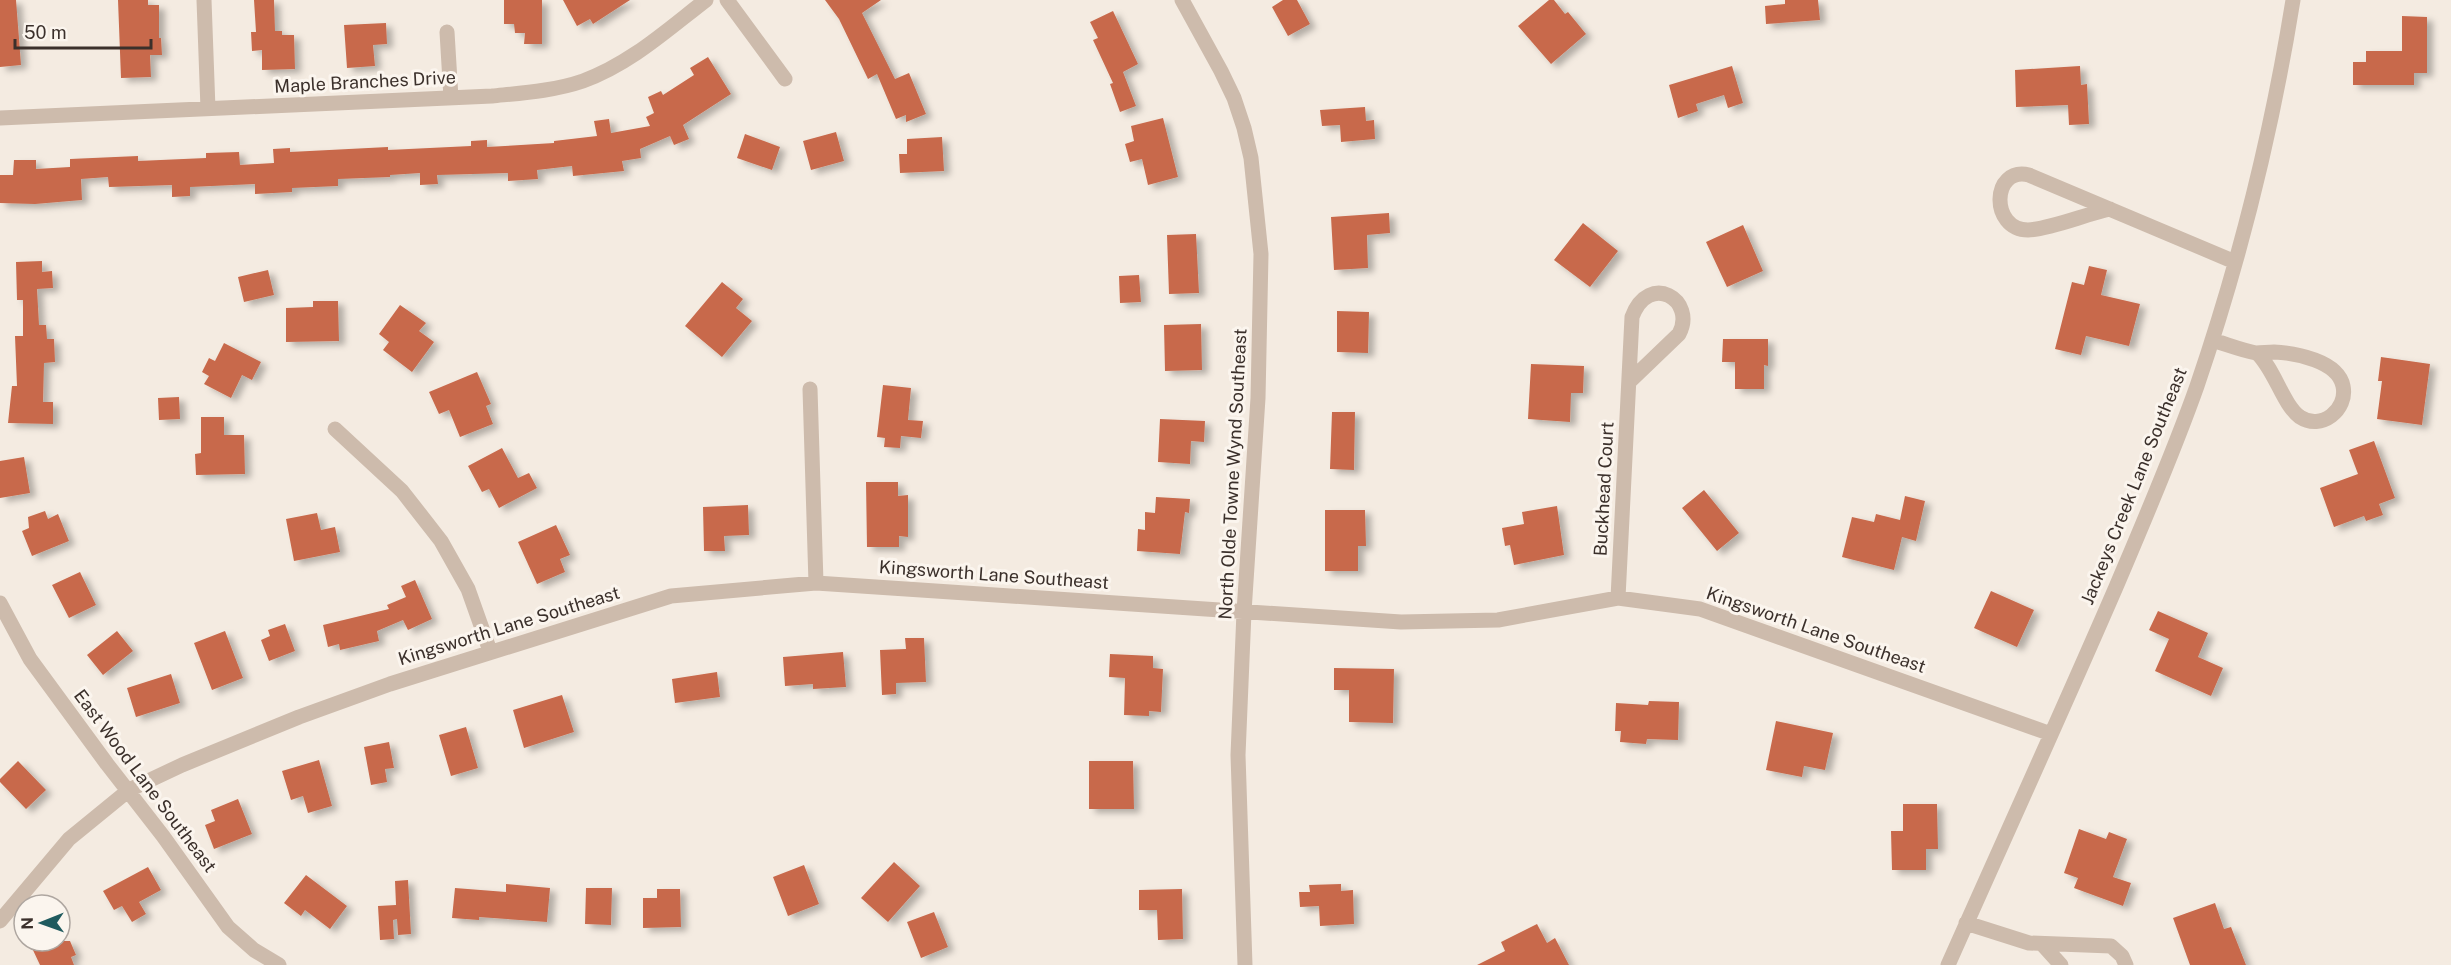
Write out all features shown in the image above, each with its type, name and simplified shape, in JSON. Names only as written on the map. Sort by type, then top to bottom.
[{"type":"street","points":[[204,0],[208,109]]},
{"type":"street","name":"Maple Branches Drive","points":[[0,118],[524,93],[582,82],[631,57],[706,0]]},
{"type":"street","points":[[727,0],[785,79]]},
{"type":"street","name":"North Olde Towne Wynd Southeast","points":[[1182,0],[1234,98],[1251,158],[1259,223],[1262,287],[1259,388],[1244,612],[1238,795],[1245,965]]},
{"type":"street","name":"Jackeys Creek Lane Southeast","points":[[1948,965],[2079,675],[2176,442],[2212,340],[2235,261],[2271,118],[2293,0]]},
{"type":"street","points":[[447,32],[451,98]]},
{"type":"street","points":[[2110,209],[2030,230],[2019,229],[2010,225],[2002,214],[2000,191],[2012,175],[2023,173],[2072,191],[2235,261]]},
{"type":"street","name":"Buckhead Court","points":[[1618,598],[1632,317],[1636,306],[1644,297],[1654,293],[1671,297],[1680,306],[1685,317],[1684,325],[1679,334],[1629,382]]},
{"type":"street","points":[[2212,340],[2257,353],[2282,353],[2321,362],[2333,368],[2343,384],[2344,398],[2339,410],[2322,419],[2309,421],[2302,418],[2291,408],[2271,370],[2257,353]]},
{"type":"street","points":[[810,389],[816,583]]},
{"type":"street","points":[[335,429],[402,491],[441,541],[468,589],[490,651]]},
{"type":"street","name":"Kingsworth Lane Southeast","points":[[0,921],[34,883],[69,838],[129,790],[182,765],[299,717],[490,651],[671,596],[816,583],[1401,622],[1498,620],[1618,598],[1700,609],[2051,734]]},
{"type":"street","name":"East Wood Lane Southeast","points":[[0,603],[30,659],[228,927],[254,950],[279,965]]},
{"type":"street","points":[[1966,923],[2019,941],[2111,946],[2122,956],[2126,965]]},
{"type":"street","points":[[2042,944],[2061,965]]},
{"type":"building","points":[[0,0],[16,0],[21,65],[0,67]]},
{"type":"building","points":[[118,0],[148,0],[148,5],[159,5],[159,38],[161,38],[162,55],[150,55],[151,77],[121,78]]},
{"type":"building","points":[[254,0],[274,0],[275,31],[282,31],[282,35],[294,35],[295,69],[262,70],[262,50],[252,51],[251,32],[256,32]]},
{"type":"building","points":[[504,0],[542,0],[542,44],[524,44],[525,33],[515,33],[514,24],[504,24]]},
{"type":"building","points":[[563,0],[630,0],[593,24],[590,19],[577,26]]},
{"type":"building","points":[[825,0],[881,0],[862,13],[895,79],[909,73],[926,114],[906,122],[906,115],[896,119],[877,74],[868,79],[839,19]]},
{"type":"building","points":[[1283,0],[1297,0],[1310,24],[1288,36],[1272,7]]},
{"type":"building","points":[[1549,0],[1554,0],[1565,14],[1568,12],[1586,34],[1551,64],[1518,26]]},
{"type":"building","points":[[1785,0],[1818,0],[1820,20],[1766,24],[1765,6],[1785,4]]},
{"type":"building","points":[[1113,11],[1138,64],[1123,72],[1136,106],[1120,112],[1110,84],[1113,83],[1093,40],[1098,38],[1090,22]]},
{"type":"building","points":[[2402,16],[2427,17],[2427,73],[2414,73],[2414,85],[2353,85],[2353,62],[2366,62],[2366,51],[2402,51]]},
{"type":"building","points":[[386,23],[387,44],[373,45],[375,66],[347,68],[344,25]]},
{"type":"building","points":[[708,57],[731,94],[683,125],[689,139],[674,145],[670,136],[640,149],[641,158],[622,161],[624,171],[573,176],[572,166],[537,170],[538,179],[508,181],[508,173],[437,175],[438,184],[420,185],[420,173],[390,175],[390,177],[338,179],[338,186],[292,188],[292,192],[255,194],[255,184],[190,187],[190,196],[172,197],[172,185],[109,187],[108,177],[81,179],[82,200],[35,204],[0,203],[0,175],[13,175],[14,160],[36,160],[36,169],[70,167],[70,159],[138,156],[138,161],[206,158],[206,153],[239,152],[240,165],[274,163],[273,149],[290,148],[290,152],[388,147],[388,150],[471,146],[471,141],[487,140],[487,147],[554,143],[554,141],[597,136],[594,121],[609,119],[611,133],[650,126],[646,117],[654,113],[648,97],[661,91],[663,95],[694,75],[690,68]]},
{"type":"building","points":[[1732,66],[1743,103],[1728,108],[1724,95],[1696,104],[1698,111],[1678,118],[1669,85]]},
{"type":"building","points":[[2080,66],[2081,85],[2087,84],[2089,124],[2069,125],[2068,105],[2016,107],[2015,70]]},
{"type":"building","points":[[1365,107],[1366,121],[1374,120],[1375,139],[1341,142],[1340,125],[1322,126],[1320,110]]},
{"type":"building","points":[[1163,118],[1178,177],[1148,185],[1142,159],[1130,162],[1125,144],[1134,141],[1131,126]]},
{"type":"building","points":[[836,132],[844,161],[811,170],[803,141]]},
{"type":"building","points":[[745,134],[780,147],[772,170],[737,158]]},
{"type":"building","points":[[942,137],[944,171],[900,173],[899,154],[907,154],[907,139]]},
{"type":"building","points":[[1389,213],[1390,233],[1367,235],[1368,268],[1334,270],[1331,217]]},
{"type":"building","points":[[1583,223],[1618,251],[1590,287],[1554,260]]},
{"type":"building","points":[[1743,225],[1763,271],[1727,287],[1706,242]]},
{"type":"building","points":[[1196,234],[1199,293],[1169,294],[1167,235]]},
{"type":"building","points":[[42,261],[42,272],[52,271],[53,288],[37,289],[39,325],[46,325],[47,339],[54,339],[55,362],[44,363],[43,402],[53,402],[53,424],[8,423],[12,386],[17,386],[15,336],[23,336],[23,300],[17,300],[16,262]]},
{"type":"building","points":[[2089,266],[2107,270],[2101,295],[2140,304],[2129,346],[2086,336],[2081,355],[2055,349],[2072,282],[2084,285]]},
{"type":"building","points":[[268,270],[274,295],[244,302],[238,277]]},
{"type":"building","points":[[1139,275],[1141,302],[1120,303],[1119,276]]},
{"type":"building","points":[[722,282],[743,299],[736,308],[752,321],[722,357],[685,326]]},
{"type":"building","points":[[313,301],[338,301],[339,341],[286,342],[286,308],[313,307]]},
{"type":"building","points":[[400,305],[426,323],[419,331],[434,342],[412,372],[383,350],[389,342],[379,334]]},
{"type":"building","points":[[1337,311],[1369,312],[1368,353],[1337,352]]},
{"type":"building","points":[[1201,324],[1202,370],[1165,371],[1164,325]]},
{"type":"building","points":[[1723,339],[1768,339],[1768,366],[1764,365],[1764,389],[1735,389],[1735,362],[1722,362]]},
{"type":"building","points":[[224,343],[261,362],[252,380],[242,375],[231,398],[204,384],[209,376],[202,372],[209,358],[215,361]]},
{"type":"building","points":[[2381,357],[2430,364],[2422,425],[2377,419],[2382,381],[2378,381]]},
{"type":"building","points":[[1531,364],[1584,366],[1583,393],[1571,393],[1570,422],[1528,419]]},
{"type":"building","points":[[477,372],[491,404],[486,406],[493,424],[460,437],[449,410],[439,414],[429,392]]},
{"type":"building","points":[[883,385],[911,388],[908,420],[923,421],[921,438],[901,436],[900,448],[884,447],[885,438],[877,437]]},
{"type":"building","points":[[179,397],[180,419],[159,420],[158,398]]},
{"type":"building","points":[[1332,412],[1355,412],[1354,470],[1330,469]]},
{"type":"building","points":[[201,417],[224,417],[224,435],[244,435],[245,474],[196,475],[195,454],[201,453]]},
{"type":"building","points":[[1160,419],[1205,421],[1204,442],[1191,441],[1190,464],[1158,462]]},
{"type":"building","points":[[2374,441],[2395,498],[2379,504],[2383,515],[2366,521],[2364,516],[2334,527],[2320,488],[2358,474],[2349,450]]},
{"type":"building","points":[[502,448],[518,478],[529,473],[537,488],[499,508],[489,489],[482,492],[468,466]]},
{"type":"building","points":[[24,457],[30,493],[0,498],[0,461]]},
{"type":"building","points":[[866,482],[898,482],[898,496],[908,495],[908,537],[899,536],[899,547],[867,547]]},
{"type":"building","points":[[1704,490],[1739,533],[1717,551],[1682,508]]},
{"type":"building","points":[[1905,496],[1925,501],[1916,541],[1902,537],[1894,570],[1842,557],[1852,517],[1874,522],[1876,514],[1900,520]]},
{"type":"building","points":[[1156,497],[1190,499],[1189,513],[1185,512],[1180,554],[1137,551],[1138,529],[1145,530],[1145,512],[1155,513]]},
{"type":"building","points":[[748,505],[749,535],[724,536],[725,551],[704,551],[703,507]]},
{"type":"building","points":[[1557,506],[1564,555],[1514,565],[1510,545],[1505,546],[1502,528],[1524,524],[1522,512]]},
{"type":"building","points":[[1325,510],[1365,510],[1366,546],[1358,546],[1358,571],[1325,571]]},
{"type":"building","points":[[45,511],[48,519],[58,514],[69,541],[32,556],[22,531],[29,528],[28,517]]},
{"type":"building","points":[[317,513],[321,530],[335,527],[340,552],[294,561],[286,519]]},
{"type":"building","points":[[556,525],[570,555],[560,559],[565,572],[537,584],[518,542]]},
{"type":"building","points":[[80,572],[96,605],[69,618],[52,585]]},
{"type":"building","points":[[415,580],[432,619],[408,630],[403,620],[377,631],[379,641],[340,650],[339,644],[328,647],[323,625],[389,609],[387,605],[406,597],[401,586]]},
{"type":"building","points":[[1991,591],[2034,610],[2017,647],[1974,628]]},
{"type":"building","points":[[2158,611],[2208,633],[2198,657],[2223,668],[2211,696],[2155,671],[2169,639],[2149,630]]},
{"type":"building","points":[[285,624],[295,651],[269,661],[261,640],[270,636],[268,630]]},
{"type":"building","points":[[117,631],[133,651],[103,675],[87,655]]},
{"type":"building","points":[[225,631],[243,678],[212,690],[194,643]]},
{"type":"building","points":[[905,638],[924,638],[926,682],[896,683],[896,694],[882,695],[880,650],[906,649]]},
{"type":"building","points":[[843,652],[846,687],[813,689],[813,684],[785,686],[783,657]]},
{"type":"building","points":[[1110,654],[1153,656],[1153,668],[1163,669],[1161,712],[1149,711],[1149,716],[1124,715],[1125,678],[1109,677]]},
{"type":"building","points":[[1334,668],[1394,669],[1393,723],[1349,722],[1349,690],[1334,690]]},
{"type":"building","points":[[717,672],[720,697],[675,703],[672,679]]},
{"type":"building","points":[[171,674],[180,703],[136,717],[127,688]]},
{"type":"building","points":[[562,695],[574,732],[524,748],[513,710]]},
{"type":"building","points":[[1649,701],[1679,702],[1678,740],[1647,739],[1646,744],[1620,742],[1621,731],[1615,731],[1616,703],[1648,705]]},
{"type":"building","points":[[1776,721],[1833,733],[1825,770],[1804,766],[1802,777],[1766,770]]},
{"type":"building","points":[[466,727],[478,768],[451,776],[439,735]]},
{"type":"building","points":[[389,742],[394,768],[385,769],[387,782],[371,785],[364,747]]},
{"type":"building","points":[[319,760],[332,806],[308,813],[303,796],[291,800],[282,771]]},
{"type":"building","points":[[18,761],[46,790],[26,809],[0,782],[0,779]]},
{"type":"building","points":[[1089,761],[1133,761],[1134,809],[1089,809]]},
{"type":"building","points":[[238,799],[252,834],[214,849],[205,825],[215,821],[211,810]]},
{"type":"building","points":[[1903,804],[1937,804],[1938,849],[1926,849],[1926,870],[1892,870],[1891,831],[1903,831]]},
{"type":"building","points":[[2079,829],[2106,839],[2109,832],[2127,839],[2113,877],[2131,883],[2123,906],[2074,888],[2078,878],[2064,873]]},
{"type":"building","points":[[894,862],[920,886],[888,922],[861,898]]},
{"type":"building","points":[[804,865],[819,904],[788,916],[773,877]]},
{"type":"building","points":[[148,867],[161,890],[139,902],[146,914],[132,922],[122,906],[114,910],[103,891]]},
{"type":"building","points":[[306,875],[347,906],[330,929],[305,910],[301,916],[284,903]]},
{"type":"building","points":[[408,880],[411,934],[398,935],[397,919],[393,920],[394,939],[380,940],[378,906],[396,905],[395,881]]},
{"type":"building","points":[[506,884],[550,888],[547,922],[479,917],[479,920],[452,918],[455,888],[506,892]]},
{"type":"building","points":[[1341,884],[1341,891],[1353,890],[1354,924],[1320,926],[1319,906],[1300,907],[1299,892],[1310,892],[1309,885]]},
{"type":"building","points":[[586,888],[612,888],[611,925],[585,924]]},
{"type":"building","points":[[657,889],[680,889],[681,927],[643,928],[643,898],[657,898]]},
{"type":"building","points":[[1182,889],[1183,939],[1158,940],[1157,910],[1139,910],[1139,890]]},
{"type":"building","points":[[2215,903],[2224,929],[2231,927],[2246,965],[2190,965],[2173,918]]},
{"type":"building","points":[[934,912],[948,947],[921,958],[907,922]]},
{"type":"building","points":[[1537,924],[1547,943],[1555,938],[1569,965],[1477,965],[1505,951],[1501,942]]},
{"type":"building","points":[[72,946],[76,955],[71,957],[74,965],[40,965],[34,953],[72,953]]}]
